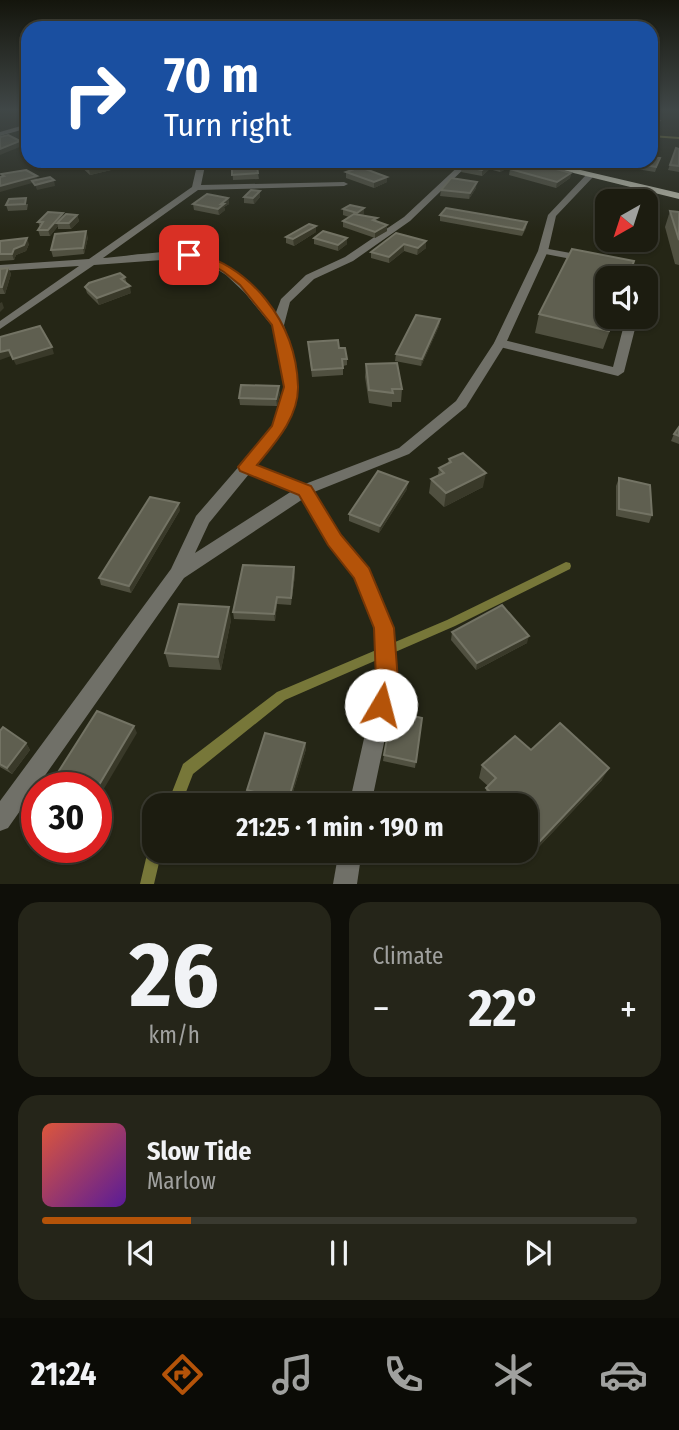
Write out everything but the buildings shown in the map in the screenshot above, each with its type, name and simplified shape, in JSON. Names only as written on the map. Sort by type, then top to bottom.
[{"type":"main road","points":[[556,168],[679,196]]},
{"type":"street","points":[[196,188],[200,168]]},
{"type":"street","points":[[278,325],[285,301],[310,277],[349,258],[407,219],[461,168]]},
{"type":"street","points":[[178,573],[305,490],[404,451],[461,404],[500,343],[543,251],[552,215],[589,177]]},
{"type":"street","points":[[0,326],[196,188],[344,184]]},
{"type":"street","points":[[543,251],[593,261]]},
{"type":"street","points":[[0,268],[177,255],[210,260],[244,282],[278,325],[291,387],[279,428],[202,520],[178,573],[0,820]]},
{"type":"street","points":[[606,263],[620,266]]},
{"type":"street","points":[[500,343],[618,372],[629,329]]},
{"type":"street","points":[[246,467],[305,490],[335,540],[363,574],[384,628],[387,681],[363,793]]},
{"type":"street","points":[[345,884],[349,863]]},
{"type":"waterway","points":[[179,793],[188,769],[281,696],[451,623],[566,566]]},
{"type":"waterway","points":[[147,884],[152,863]]},
{"type":"route","points":[[189,255],[210,260],[228,269],[256,295],[278,325],[291,387],[279,428],[246,467],[305,490],[335,540],[363,574],[384,628],[387,681],[381,705]]}]
